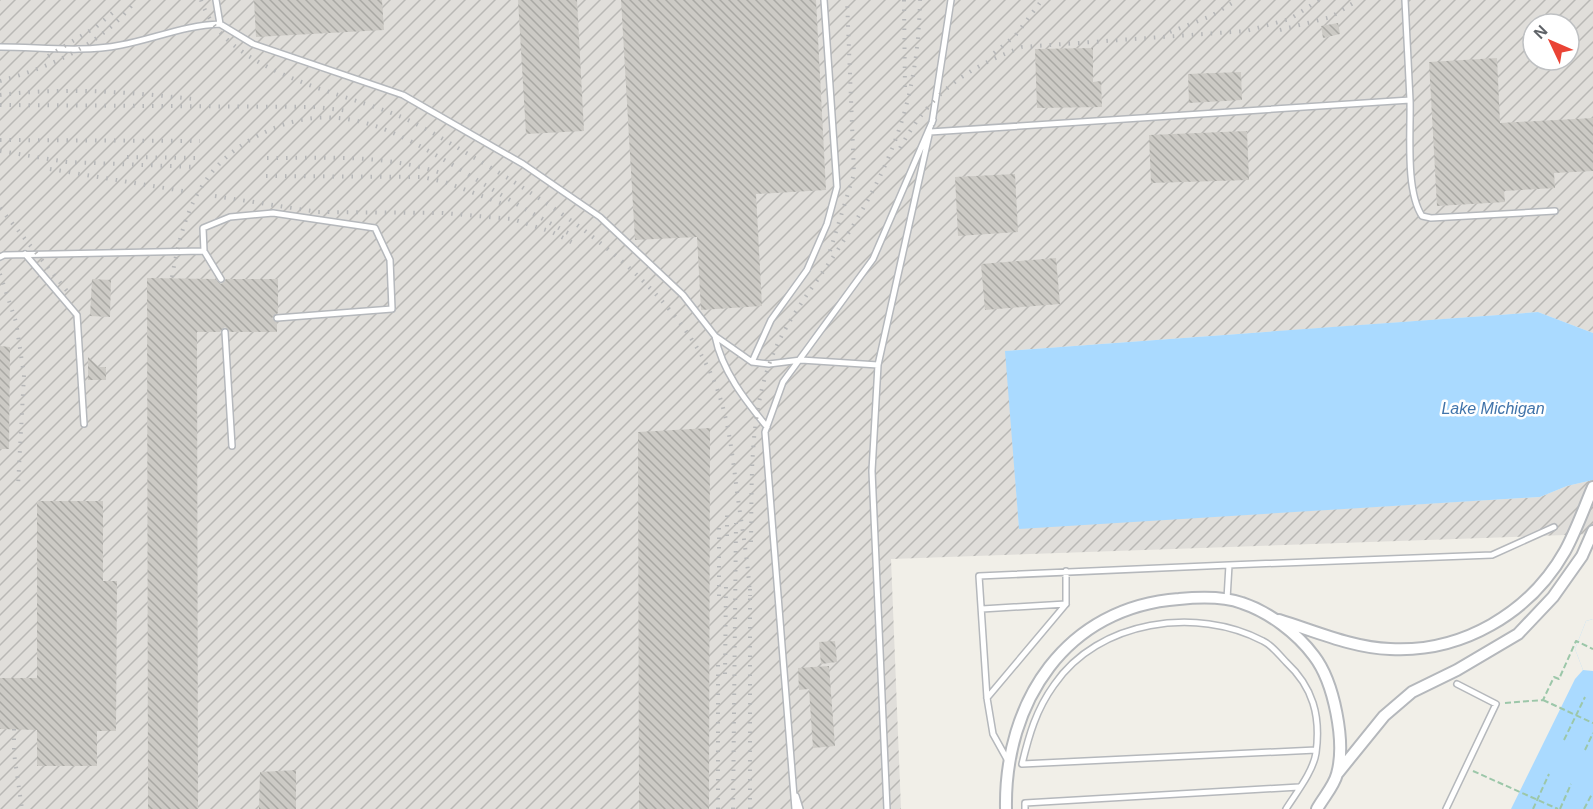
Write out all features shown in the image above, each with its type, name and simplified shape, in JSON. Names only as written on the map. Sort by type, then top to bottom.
[{"type":"street","points":[[1006,809],[1006,775],[1013,740],[1025,707],[1052,662],[1090,626],[1156,600],[1204,597],[1241,602],[1276,619],[1361,645],[1390,649],[1432,647],[1478,633],[1512,612],[1540,587],[1565,551],[1593,488]]},
{"type":"street","points":[[1317,809],[1337,775],[1384,716],[1412,692],[1457,670],[1518,634],[1553,597],[1582,556],[1593,531]]},
{"type":"street","points":[[1276,619],[1315,657],[1334,698],[1340,742],[1337,775]]},
{"type":"lane","points":[[216,0],[220,24]]},
{"type":"lane","points":[[752,362],[771,320],[807,270],[827,224],[837,187],[824,0]]},
{"type":"lane","points":[[887,809],[872,471],[878,365],[933,120],[951,0]]},
{"type":"lane","points":[[1405,0],[1413,188],[1416,207],[1422,216],[1431,218],[1555,211]]},
{"type":"lane","points":[[0,47],[61,50],[111,46],[169,31],[220,24],[252,44],[403,95],[523,164],[600,217],[683,295],[716,336],[752,362],[769,364],[801,360],[878,365]]},
{"type":"lane","points":[[930,132],[1410,100]]},
{"type":"lane","points":[[795,809],[791,782],[767,427],[783,382],[873,259],[933,120]]},
{"type":"lane","points":[[221,279],[204,250],[203,228],[230,217],[273,213],[375,228],[390,260],[392,309],[278,318]]},
{"type":"lane","points":[[0,258],[25,254],[204,250]]},
{"type":"lane","points":[[25,254],[77,315],[84,424]]},
{"type":"lane","points":[[225,332],[232,446]]},
{"type":"lane","points":[[716,336],[719,356],[741,393],[767,427]]},
{"type":"lane","points":[[1009,762],[993,734],[987,698],[979,576],[1492,555],[1554,527]]},
{"type":"lane","points":[[1227,600],[1229,565]]},
{"type":"lane","points":[[987,698],[1066,604],[1066,571]]},
{"type":"lane","points":[[982,609],[1066,604]]},
{"type":"lane","points":[[1286,809],[1316,750],[1313,698],[1297,673],[1265,642],[1227,626],[1188,621],[1149,625],[1110,637],[1084,654],[1055,683],[1035,716],[1022,764],[1316,750]]},
{"type":"lane","points":[[1446,809],[1497,704],[1457,684]]},
{"type":"lane","points":[[791,782],[800,809]]},
{"type":"lane","points":[[1025,809],[1025,802],[1299,787]]},
{"type":"path","points":[[1543,700],[1554,676],[1559,678],[1576,641],[1593,649]]},
{"type":"path","points":[[1563,740],[1585,697]]},
{"type":"path","points":[[1497,704],[1543,700],[1593,723]]},
{"type":"path","points":[[1585,750],[1593,733]]},
{"type":"path","points":[[1466,767],[1559,809],[1571,784]]},
{"type":"path","points":[[1533,809],[1549,774]]},
{"type":"path","points":[[1584,809],[1592,794]]},
{"type":"shaded area","points":[[0,0],[1593,0],[1593,333],[1538,312],[1006,351],[1019,528],[1540,497],[1567,486],[1593,480],[1593,534],[891,559],[901,809],[0,809]]},
{"type":"water","name":"Lake Michigan","points":[[1538,312],[1593,333],[1593,480],[1567,486],[1540,497],[1019,529],[1005,351]]},
{"type":"water","points":[[1593,619],[1593,809],[1511,809],[1575,679],[1583,670],[1575,649],[1586,621]]},
{"type":"pier","points":[[1593,619],[1593,671],[1583,670],[1575,649],[1586,621]]},
{"type":"building","points":[[254,0],[382,0],[384,30],[256,37]]},
{"type":"building","points":[[518,0],[577,0],[584,131],[526,134]]},
{"type":"building","points":[[621,0],[816,0],[826,190],[756,194],[762,306],[701,310],[697,237],[635,240]]},
{"type":"building","points":[[1338,23],[1340,34],[1323,38],[1321,26]]},
{"type":"building","points":[[1093,48],[1093,82],[1101,81],[1102,107],[1037,108],[1035,49]]},
{"type":"building","points":[[1497,58],[1500,123],[1593,118],[1593,171],[1554,173],[1555,188],[1504,191],[1505,202],[1437,206],[1429,62]]},
{"type":"building","points":[[1241,72],[1242,100],[1189,103],[1188,74]]},
{"type":"building","points":[[1247,131],[1249,180],[1151,183],[1149,135]]},
{"type":"building","points":[[1015,174],[1018,232],[958,236],[955,177]]},
{"type":"building","points":[[1056,258],[1060,304],[985,310],[981,264]]},
{"type":"building","points":[[147,278],[215,279],[221,284],[226,279],[278,279],[278,313],[272,318],[277,323],[277,332],[230,332],[225,327],[220,332],[197,332],[198,809],[148,809]]},
{"type":"building","points":[[92,279],[111,280],[110,317],[90,316]]},
{"type":"building","points":[[0,346],[10,347],[9,449],[0,449]]},
{"type":"building","points":[[88,357],[99,367],[106,367],[106,380],[88,380]]},
{"type":"building","points":[[710,428],[709,809],[639,809],[638,432]]},
{"type":"building","points":[[37,501],[103,501],[103,581],[117,581],[116,731],[97,731],[97,766],[37,766],[37,730],[0,729],[0,678],[37,678]]},
{"type":"building","points":[[835,641],[837,662],[821,664],[819,642]]},
{"type":"building","points":[[829,666],[835,746],[813,748],[809,689],[799,690],[798,668]]},
{"type":"building","points":[[296,770],[296,809],[259,809],[260,772]]},
{"type":"railway","points":[[0,81],[38,69],[75,52],[108,29],[136,0]]},
{"type":"railway","points":[[201,0],[213,24],[232,44],[255,60],[310,85],[411,121],[540,199],[608,249],[668,308],[692,340],[711,374],[722,402],[731,447],[750,596]]},
{"type":"railway","points":[[830,251],[854,174],[847,0]]},
{"type":"railway","points":[[904,0],[905,90]]},
{"type":"railway","points":[[751,542],[753,451],[763,384],[783,334],[855,223],[886,163],[898,133],[914,71],[920,0]]},
{"type":"railway","points":[[994,53],[1015,36],[1042,0]]},
{"type":"railway","points":[[1170,32],[1211,16],[1237,0]]},
{"type":"railway","points":[[900,148],[911,129],[936,98],[950,86],[983,64],[1022,47],[1246,31],[1290,19],[1319,0]]},
{"type":"railway","points":[[1280,30],[1331,17],[1358,0]]},
{"type":"railway","points":[[48,56],[96,27],[117,9]]},
{"type":"railway","points":[[0,95],[48,91],[96,91],[193,99]]},
{"type":"railway","points":[[0,105],[316,107],[349,111]]},
{"type":"railway","points":[[172,277],[187,217],[195,199],[217,166],[250,140],[280,126],[308,119],[336,118],[362,122],[387,131],[439,157],[568,233]]},
{"type":"railway","points":[[0,140],[200,141]]},
{"type":"railway","points":[[0,151],[67,162],[194,167]]},
{"type":"railway","points":[[127,157],[196,158]]},
{"type":"railway","points":[[267,158],[376,160],[441,173]]},
{"type":"railway","points":[[50,169],[183,191]]},
{"type":"railway","points":[[266,176],[422,177],[445,182],[508,206]]},
{"type":"railway","points":[[215,196],[318,212],[443,213],[512,219],[552,232],[579,246]]},
{"type":"railway","points":[[0,208],[67,291]]},
{"type":"railway","points":[[0,274],[16,322],[24,375],[18,486]]},
{"type":"railway","points":[[727,508],[727,536]]},
{"type":"railway","points":[[733,809],[736,523]]},
{"type":"railway","points":[[719,524],[719,596]]},
{"type":"railway","points":[[725,674],[726,584]]},
{"type":"railway","points":[[750,587],[750,809]]},
{"type":"railway","points":[[718,665],[718,809]]},
{"type":"railway","points":[[14,729],[14,753],[22,809]]}]
